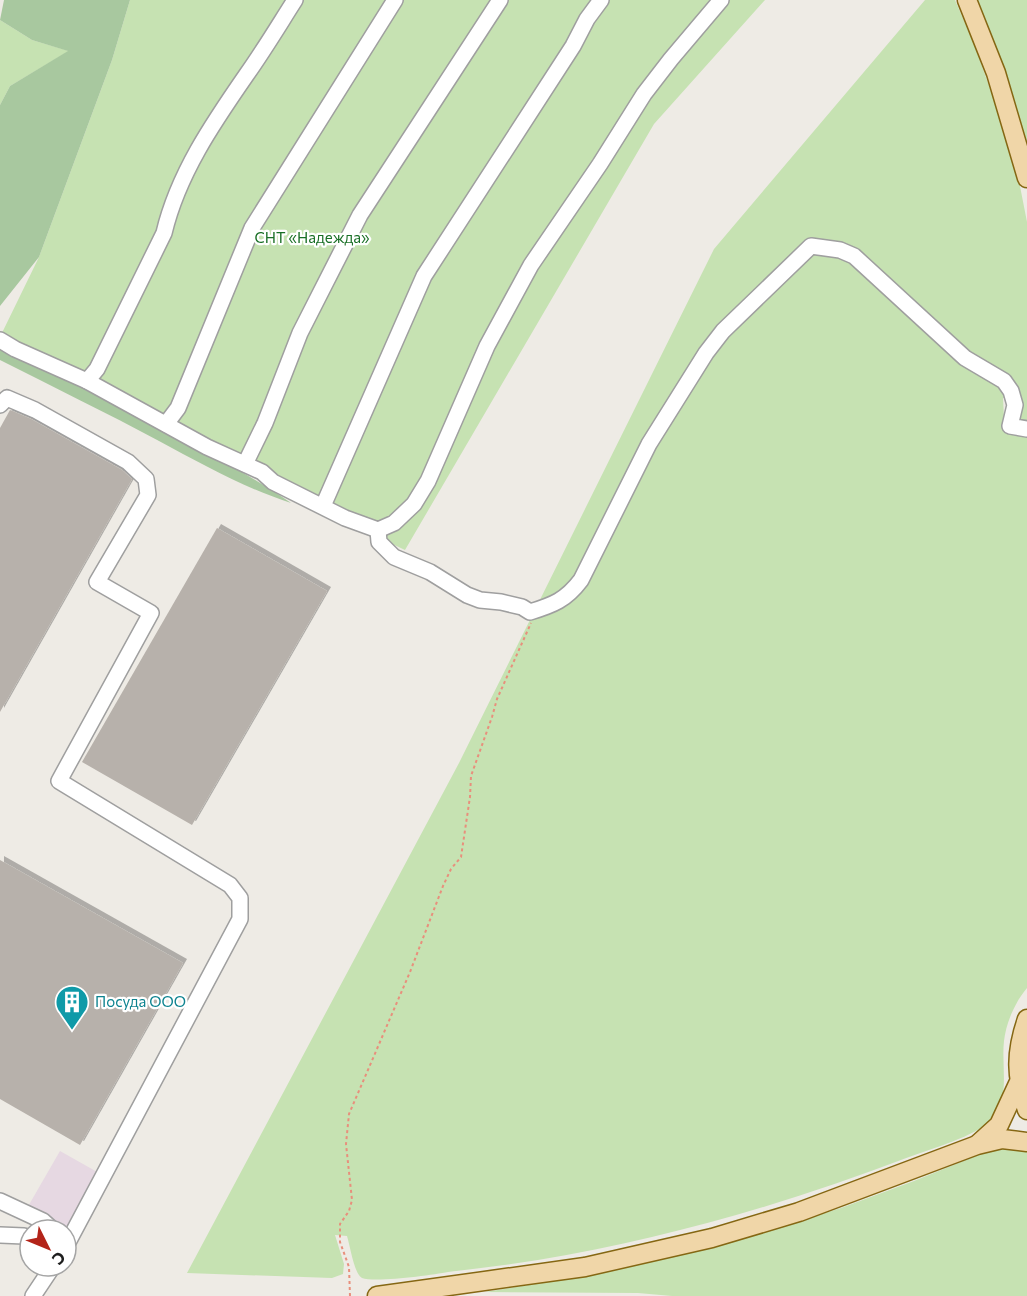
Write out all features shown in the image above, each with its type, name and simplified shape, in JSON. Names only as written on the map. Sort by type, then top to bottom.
[{"type":"main road","points":[[967,0],[996,73],[1027,178]]},
{"type":"main road","points":[[1027,1019],[1020,1039],[1017,1064],[1018,1084],[1027,1110]]},
{"type":"main road","points":[[977,1145],[999,1125],[1018,1084]]},
{"type":"main road","points":[[377,1296],[585,1267],[712,1238],[799,1212],[977,1145],[1002,1140],[1027,1142]]},
{"type":"lane","points":[[87,381],[96,369],[164,233],[169,212],[194,157],[216,118],[295,0]]},
{"type":"lane","points":[[166,424],[178,408],[252,228],[395,0]]},
{"type":"lane","points":[[245,464],[265,423],[300,333],[360,215],[500,0]]},
{"type":"lane","points":[[322,506],[424,276],[601,0]]},
{"type":"lane","points":[[0,340],[87,381],[262,472],[273,482],[345,518],[378,530],[394,523],[414,504],[428,481],[487,346],[531,265],[600,164],[644,94],[721,0]]},
{"type":"lane","points":[[378,530],[379,542],[394,557],[430,572],[466,595],[480,600],[522,607],[530,612],[565,598],[580,580],[649,444],[706,353],[723,331],[811,246],[840,250],[854,256],[965,358],[1004,381],[1011,391],[1015,405],[1010,426],[1027,429]]},
{"type":"lane","points":[[0,405],[7,398],[16,402],[128,462],[146,479],[148,495],[97,582],[151,614],[59,781],[230,885],[240,898],[240,919],[78,1223]]},
{"type":"lane","points":[[0,1201],[37,1218]]},
{"type":"lane","points":[[0,1235],[18,1236]]},
{"type":"lane","points":[[33,1296],[45,1278]]},
{"type":"path","points":[[350,1296],[349,1267],[340,1242],[340,1224],[352,1200],[346,1143],[349,1114],[410,972],[442,886],[461,857],[471,776],[496,699],[531,624],[530,612]]},
{"type":"shaded area","points":[[60,1151],[99,1173],[74,1218],[40,1218],[26,1210]]},
{"type":"green space","points":[[4,0],[130,0],[112,60],[39,257],[0,306],[0,105],[10,86],[68,51],[32,40],[0,20]]},
{"type":"green space","name":"СНТ «Надежда»","points":[[130,0],[765,0],[654,124],[405,550],[299,500],[0,337],[39,257],[112,60]]},
{"type":"green space","points":[[925,0],[955,0],[997,108],[1018,176],[1027,222],[1027,424],[1018,419],[1011,398],[1003,398],[1004,418],[1027,434],[1027,988],[1015,1006],[1007,1027],[1003,1051],[1003,1093],[997,1112],[984,1126],[964,1137],[818,1190],[726,1218],[633,1242],[527,1262],[417,1277],[369,1279],[359,1275],[347,1236],[335,1235],[344,1264],[343,1274],[332,1278],[187,1273],[459,763],[714,249]]},
{"type":"green space","points":[[976,0],[1027,0],[1027,144],[1004,68]]},
{"type":"green space","points":[[0,20],[32,40],[69,51],[10,86],[0,105]]},
{"type":"green space","points":[[0,347],[214,457],[291,503],[224,475],[0,360]]},
{"type":"green space","points":[[998,1147],[1027,1151],[1027,1296],[672,1296],[638,1293],[485,1292],[592,1275],[738,1240],[841,1208]]},
{"type":"building","points":[[10,410],[31,419],[122,470],[132,479],[0,712],[0,428]]},
{"type":"building","points":[[217,528],[327,591],[192,825],[82,762]]},
{"type":"building","name":"Посуда ООО","points":[[0,860],[183,963],[80,1145],[0,1099]]},
{"type":"place","name":"Посуда ООО","points":[[72,1031]]}]
